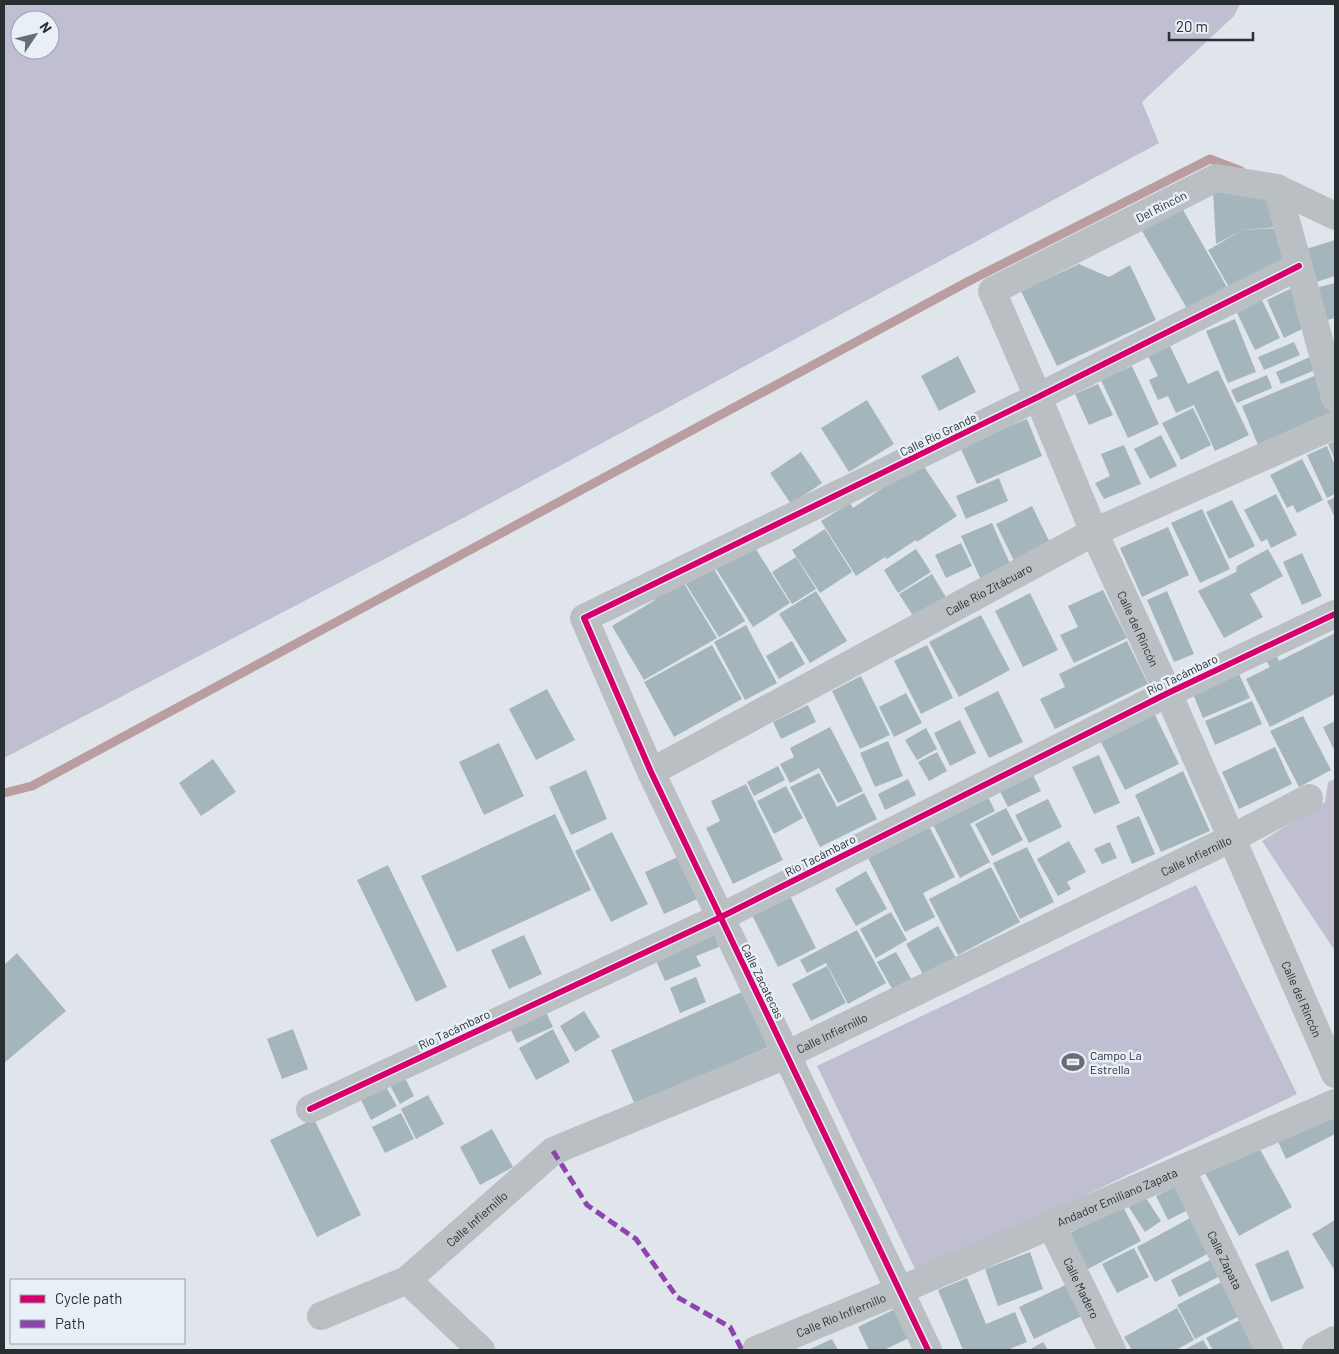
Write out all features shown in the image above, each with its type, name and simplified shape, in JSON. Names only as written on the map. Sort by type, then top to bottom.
[{"type":"street","name":"Del Rincón","points":[[992,291],[1216,178],[1277,188],[1335,216]]},
{"type":"street","points":[[1277,188],[1335,398]]},
{"type":"street","name":"Calle Río Grande","points":[[584,618],[1038,397],[1299,266]]},
{"type":"street","name":"Calle del Rincón","points":[[992,291],[1094,532],[1168,693],[1335,1074]]},
{"type":"street","name":"Calle Río Zitácuaro","points":[[651,772],[1094,532],[1335,425]]},
{"type":"street","name":"Río Tacámbaro","points":[[310,1108],[720,917],[1168,693],[1335,614]]},
{"type":"street","name":"Calle Zacatecas","points":[[584,618],[651,772],[898,1291],[928,1350]]},
{"type":"street","name":"Calle Infiernillo","points":[[321,1316],[407,1280],[553,1151],[786,1055],[1232,838],[1309,798]]},
{"type":"street","name":"Andador Emiliano Zapata","points":[[898,1291],[1335,1103]]},
{"type":"street","name":"Calle Zapata","points":[[1180,1169],[1269,1350]]},
{"type":"street","name":"Calle Madero","points":[[1051,1225],[1112,1350]]},
{"type":"street","points":[[407,1280],[481,1350]]},
{"type":"street","name":"Calle Río Infiernillo","points":[[756,1350],[898,1291]]},
{"type":"street","points":[[1316,1350],[1335,1340]]},
{"type":"shaded area","points":[[4,4],[1240,4],[1234,16],[1142,102],[1159,143],[461,519],[4,758]]},
{"type":"shaded area","points":[[1335,779],[1335,947],[1333,948],[1262,841],[1325,802],[1328,782]]},
{"type":"shaded area","points":[[1196,885],[1297,1094],[918,1275],[817,1066]]},
{"type":"building","points":[[1213,190],[1272,192],[1277,227],[1242,230],[1277,228],[1294,256],[1231,291],[1208,250],[1241,231],[1216,244]]},
{"type":"building","points":[[1182,208],[1228,289],[1189,312],[1142,231]]},
{"type":"building","points":[[1335,240],[1335,276],[1316,282],[1306,249]]},
{"type":"building","points":[[1079,264],[1109,277],[1130,265],[1156,320],[1057,366],[1021,291]]},
{"type":"building","points":[[1335,283],[1335,318],[1323,321],[1315,288]]},
{"type":"building","points":[[1292,288],[1310,325],[1284,338],[1267,300]]},
{"type":"building","points":[[1262,300],[1280,338],[1255,350],[1237,313]]},
{"type":"building","points":[[1235,319],[1256,372],[1228,383],[1206,331]]},
{"type":"building","points":[[1294,342],[1300,355],[1264,370],[1258,357]]},
{"type":"building","points":[[1170,346],[1188,384],[1218,370],[1249,435],[1215,451],[1194,405],[1176,413],[1168,396],[1158,400],[1149,380],[1158,376],[1148,356]]},
{"type":"building","points":[[958,356],[976,392],[939,411],[921,376]]},
{"type":"building","points":[[1312,356],[1318,369],[1281,384],[1276,372]]},
{"type":"building","points":[[1132,366],[1159,424],[1128,438],[1101,380]]},
{"type":"building","points":[[1319,374],[1335,413],[1260,450],[1242,406]]},
{"type":"building","points":[[1267,375],[1272,388],[1237,403],[1231,390]]},
{"type":"building","points":[[1098,384],[1113,415],[1089,425],[1075,394]]},
{"type":"building","points":[[867,400],[894,444],[849,472],[821,428]]},
{"type":"building","points":[[1193,408],[1211,445],[1181,460],[1162,423]]},
{"type":"building","points":[[1027,419],[1042,456],[977,484],[960,447]]},
{"type":"building","points":[[1161,435],[1177,466],[1150,479],[1134,449]]},
{"type":"building","points":[[1335,441],[1335,460],[1328,444]]},
{"type":"building","points":[[1124,445],[1141,484],[1104,499],[1095,483],[1110,476],[1101,454]]},
{"type":"building","points":[[1327,446],[1335,465],[1335,494],[1327,498],[1307,455]]},
{"type":"building","points":[[801,452],[822,483],[791,504],[770,473]]},
{"type":"building","points":[[1302,459],[1323,500],[1297,513],[1293,505],[1287,508],[1270,475]]},
{"type":"building","points":[[921,462],[957,516],[917,542],[916,540],[887,559],[885,557],[856,576],[821,521],[850,503],[853,508]]},
{"type":"building","points":[[999,478],[1008,501],[966,519],[956,496]]},
{"type":"building","points":[[1276,494],[1297,535],[1271,548],[1267,539],[1261,542],[1244,510]]},
{"type":"building","points":[[1335,497],[1335,518],[1327,501]]},
{"type":"building","points":[[1232,500],[1255,546],[1229,559],[1206,512]]},
{"type":"building","points":[[1032,506],[1052,547],[1016,565],[996,524]]},
{"type":"building","points":[[1202,509],[1230,569],[1200,583],[1171,523]]},
{"type":"building","points":[[992,523],[1011,566],[981,580],[961,536]]},
{"type":"building","points":[[1168,527],[1189,575],[1142,597],[1120,548]]},
{"type":"building","points":[[825,529],[852,572],[820,593],[792,550]]},
{"type":"building","points":[[752,543],[790,603],[753,627],[715,567]]},
{"type":"building","points":[[961,543],[972,566],[946,578],[935,555]]},
{"type":"building","points":[[916,549],[931,572],[898,593],[884,570]]},
{"type":"building","points":[[1268,549],[1283,576],[1250,594],[1263,617],[1224,638],[1198,591],[1236,572],[1237,566]]},
{"type":"building","points":[[1302,553],[1322,596],[1302,605],[1283,562]]},
{"type":"building","points":[[796,557],[816,589],[792,604],[772,572]]},
{"type":"building","points":[[711,564],[745,621],[719,637],[684,581]]},
{"type":"building","points":[[932,574],[947,599],[915,619],[899,594]]},
{"type":"building","points":[[682,580],[717,638],[644,680],[612,626],[655,600],[653,598]]},
{"type":"building","points":[[1103,590],[1127,638],[1074,663],[1060,635],[1078,627],[1068,606]]},
{"type":"building","points":[[816,591],[847,641],[810,663],[779,614]]},
{"type":"building","points":[[1167,591],[1194,654],[1174,662],[1147,600]]},
{"type":"building","points":[[1030,593],[1058,650],[1023,667],[995,611]]},
{"type":"building","points":[[981,615],[1010,670],[959,697],[929,642]]},
{"type":"building","points":[[746,625],[777,683],[745,700],[714,642]]},
{"type":"building","points":[[1335,633],[1335,694],[1270,727],[1246,679],[1270,667],[1265,659],[1276,654],[1279,661]]},
{"type":"building","points":[[792,641],[805,664],[779,679],[766,656]]},
{"type":"building","points":[[1127,641],[1148,684],[1055,729],[1040,699],[1065,687],[1059,674]]},
{"type":"building","points":[[712,645],[742,699],[674,737],[644,682]]},
{"type":"building","points":[[927,645],[953,698],[921,714],[894,661]]},
{"type":"building","points":[[1239,674],[1250,698],[1203,718],[1193,694]]},
{"type":"building","points":[[861,676],[890,735],[860,749],[832,691]]},
{"type":"building","points":[[547,689],[575,740],[536,760],[509,709]]},
{"type":"building","points":[[998,691],[1023,742],[989,758],[964,708]]},
{"type":"building","points":[[906,693],[922,723],[894,737],[879,707]]},
{"type":"building","points":[[1252,701],[1262,724],[1215,745],[1205,721]]},
{"type":"building","points":[[808,705],[816,722],[781,739],[773,722]]},
{"type":"building","points":[[1152,709],[1179,764],[1125,790],[1098,736]]},
{"type":"building","points":[[1303,716],[1331,770],[1299,787],[1270,731]]},
{"type":"building","points":[[960,720],[976,753],[950,766],[934,733]]},
{"type":"building","points":[[1335,721],[1335,752],[1323,727]]},
{"type":"building","points":[[830,727],[863,791],[838,803],[819,768],[790,783],[780,764],[794,757],[790,748]]},
{"type":"building","points":[[926,728],[937,749],[917,760],[905,740]]},
{"type":"building","points":[[888,741],[903,776],[875,787],[860,753]]},
{"type":"building","points":[[499,743],[524,796],[484,815],[459,762]]},
{"type":"building","points":[[1275,747],[1292,784],[1239,809],[1222,772]]},
{"type":"building","points":[[937,752],[947,771],[929,781],[918,762]]},
{"type":"building","points":[[1099,755],[1120,803],[1094,814],[1072,767]]},
{"type":"building","points":[[213,759],[236,792],[201,816],[179,783]]},
{"type":"building","points":[[778,766],[785,780],[754,796],[747,782]]},
{"type":"building","points":[[586,770],[607,819],[571,835],[549,787]]},
{"type":"building","points":[[1031,771],[1041,791],[1008,807],[998,787]]},
{"type":"building","points":[[1183,771],[1210,831],[1161,852],[1135,795]]},
{"type":"building","points":[[819,773],[837,807],[864,793],[877,819],[820,847],[790,787]]},
{"type":"building","points":[[908,779],[916,795],[885,810],[878,794]]},
{"type":"building","points":[[746,784],[783,860],[733,884],[706,828],[720,821],[711,801]]},
{"type":"building","points":[[786,786],[803,818],[774,834],[757,801]]},
{"type":"building","points":[[985,791],[995,811],[970,824],[990,862],[960,878],[930,819]]},
{"type":"building","points":[[1048,799],[1062,827],[1029,843],[1015,815]]},
{"type":"building","points":[[1006,808],[1023,840],[992,856],[975,824]]},
{"type":"building","points":[[555,814],[591,890],[457,952],[421,876]]},
{"type":"building","points":[[1139,816],[1155,854],[1132,864],[1116,826]]},
{"type":"building","points":[[927,822],[955,877],[923,893],[935,917],[905,932],[865,852]]},
{"type":"building","points":[[612,832],[648,904],[611,922],[575,851]]},
{"type":"building","points":[[1069,841],[1086,872],[1067,882],[1071,889],[1058,896],[1037,859]]},
{"type":"building","points":[[1110,842],[1117,858],[1102,864],[1094,849]]},
{"type":"building","points":[[1027,847],[1054,902],[1020,919],[993,863]]},
{"type":"building","points":[[682,855],[702,897],[664,914],[645,872]]},
{"type":"building","points":[[388,865],[447,987],[416,1002],[357,880]]},
{"type":"building","points":[[991,867],[1020,922],[958,955],[929,899]]},
{"type":"building","points":[[866,871],[887,909],[856,926],[835,889]]},
{"type":"building","points":[[788,892],[816,948],[778,967],[750,911]]},
{"type":"building","points":[[891,912],[907,940],[876,958],[860,929]]},
{"type":"building","points":[[938,926],[956,958],[924,976],[906,944]]},
{"type":"building","points":[[712,929],[719,947],[696,956],[701,966],[665,981],[653,954]]},
{"type":"building","points":[[857,930],[886,983],[848,1004],[826,963],[807,973],[800,960]]},
{"type":"building","points":[[524,935],[542,974],[509,989],[491,950]]},
{"type":"building","points":[[896,952],[914,984],[895,994],[877,962]]},
{"type":"building","points":[[17,953],[66,1011],[4,1063],[4,965]]},
{"type":"building","points":[[827,966],[846,1003],[811,1021],[792,984]]},
{"type":"building","points":[[696,977],[706,1002],[680,1013],[670,988]]},
{"type":"building","points":[[744,991],[768,1047],[635,1105],[611,1050]]},
{"type":"building","points":[[544,1008],[553,1027],[517,1043],[508,1024]]},
{"type":"building","points":[[584,1011],[600,1037],[575,1052],[560,1026]]},
{"type":"building","points":[[293,1029],[308,1069],[282,1079],[267,1039]]},
{"type":"building","points":[[553,1029],[570,1062],[536,1080],[519,1048]]},
{"type":"building","points":[[403,1074],[414,1096],[400,1104],[388,1082]]},
{"type":"building","points":[[382,1080],[397,1106],[371,1120],[358,1094]]},
{"type":"building","points":[[428,1095],[444,1124],[416,1139],[401,1109]]},
{"type":"building","points":[[1335,1108],[1335,1134],[1286,1159],[1275,1135]]},
{"type":"building","points":[[401,1113],[414,1139],[385,1153],[372,1127]]},
{"type":"building","points":[[314,1119],[361,1215],[317,1237],[270,1140]]},
{"type":"building","points":[[492,1129],[513,1167],[480,1185],[460,1147]]},
{"type":"building","points":[[1256,1142],[1292,1207],[1239,1236],[1204,1171]]},
{"type":"building","points":[[1180,1184],[1192,1208],[1168,1220],[1156,1196]]},
{"type":"building","points":[[1144,1195],[1161,1221],[1145,1232],[1128,1206]]},
{"type":"building","points":[[1122,1205],[1141,1241],[1086,1270],[1068,1234]]},
{"type":"building","points":[[1190,1218],[1209,1253],[1155,1282],[1137,1247]]},
{"type":"building","points":[[1335,1220],[1335,1271],[1312,1234]]},
{"type":"building","points":[[1134,1248],[1149,1277],[1117,1293],[1102,1264]]},
{"type":"building","points":[[1288,1250],[1304,1288],[1271,1302],[1255,1264]]},
{"type":"building","points":[[1030,1252],[1043,1289],[998,1306],[985,1269]]},
{"type":"building","points":[[1216,1257],[1224,1274],[1179,1297],[1171,1280]]},
{"type":"building","points":[[1231,1277],[1249,1311],[1195,1339],[1177,1305]]},
{"type":"building","points":[[967,1278],[986,1324],[1015,1312],[1027,1342],[1007,1350],[963,1350],[938,1290]]},
{"type":"building","points":[[1074,1281],[1088,1313],[1034,1339],[1019,1307]]},
{"type":"building","points":[[899,1307],[913,1336],[884,1350],[869,1350],[858,1327]]},
{"type":"building","points":[[1177,1308],[1194,1340],[1176,1350],[1132,1350],[1124,1337]]},
{"type":"building","points":[[1249,1315],[1265,1350],[1213,1350],[1206,1338]]},
{"type":"building","points":[[832,1339],[838,1350],[808,1350]]},
{"type":"building","points":[[1203,1340],[1209,1350],[1184,1350]]},
{"type":"building","points":[[1043,1342],[1048,1350],[1029,1350]]},
{"type":"waterway","points":[[4,793],[32,786],[969,281],[1210,159],[1241,171]]},
{"type":"marked path","points":[[553,1151],[587,1205],[636,1239],[677,1297],[730,1327],[742,1350]]},
{"type":"cycle path","points":[[928,1350],[651,772],[584,618],[1038,397],[1299,266]]},
{"type":"cycle path","points":[[310,1109],[721,917],[1168,693],[1335,614]]},
{"type":"place","name":"Campo La Estrella","points":[[1073,1062]]}]
